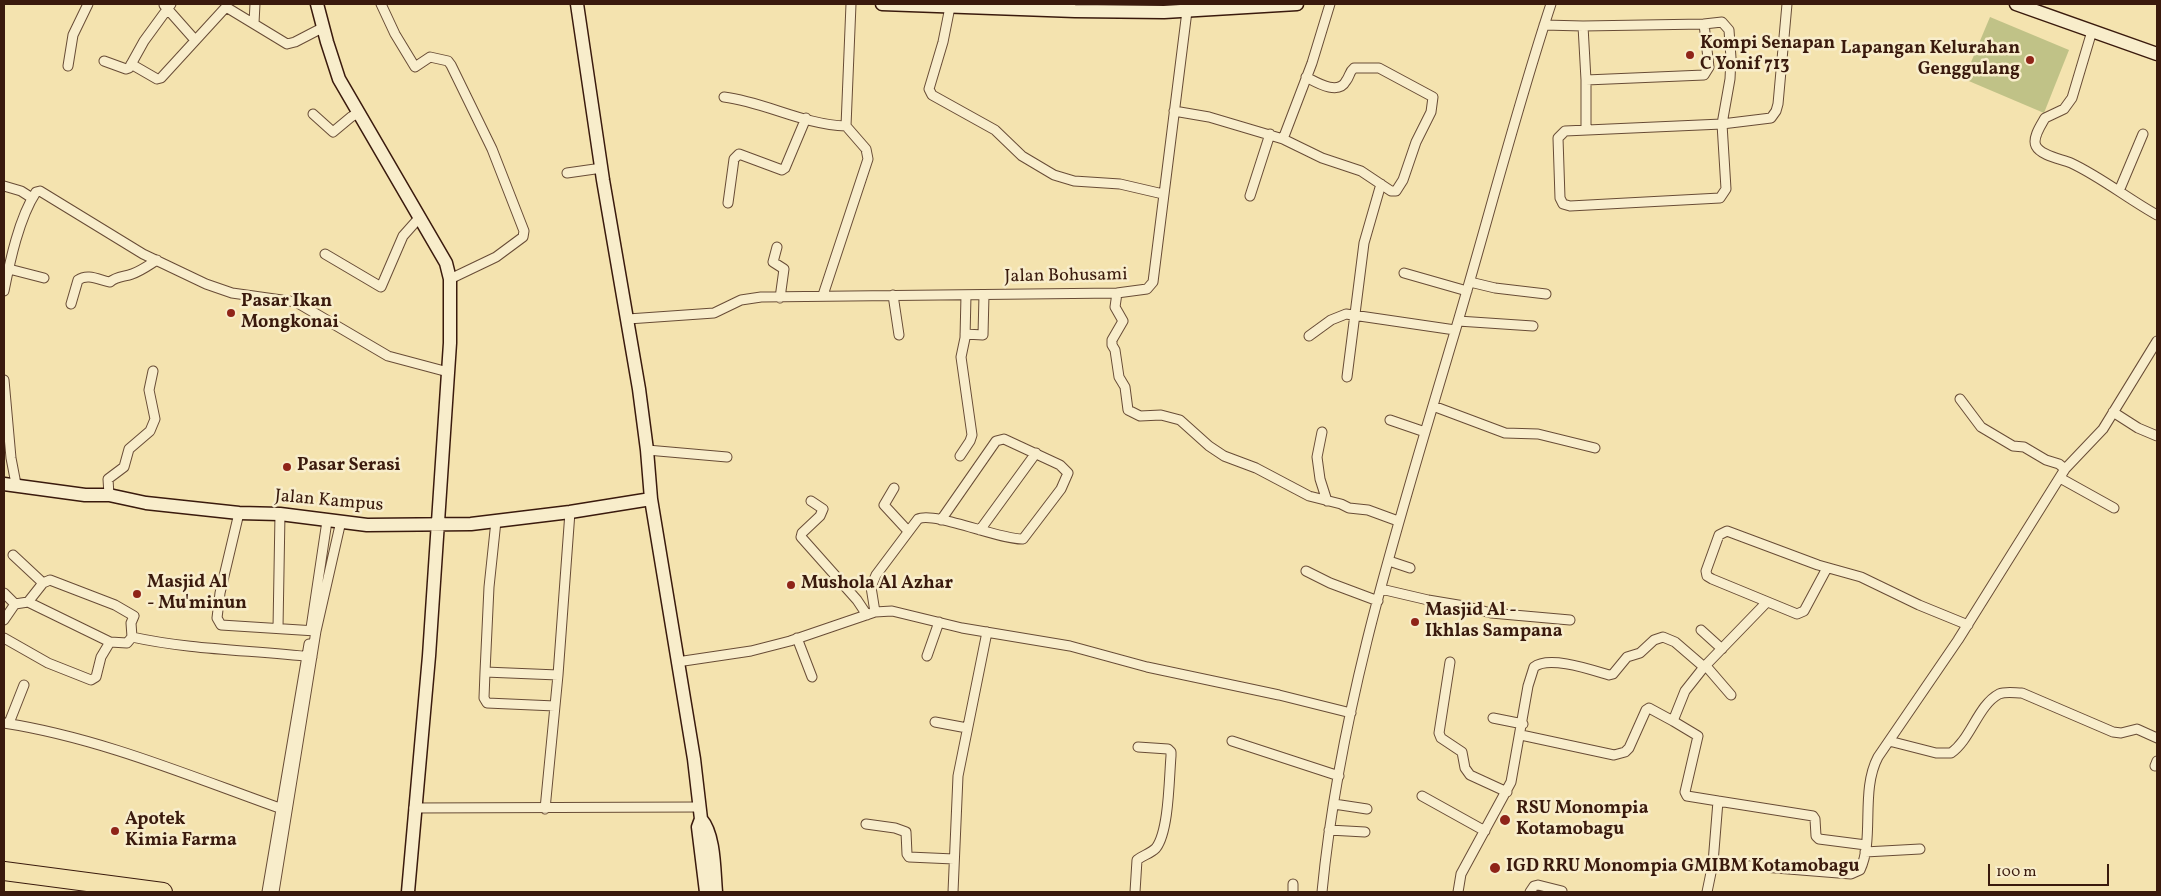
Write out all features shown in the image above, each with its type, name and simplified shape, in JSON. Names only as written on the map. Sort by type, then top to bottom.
[{"type":"highway","points":[[4,871],[163,892]]},
{"type":"highway","points":[[4,878],[104,892]]},
{"type":"street","points":[[68,66],[72,39],[88,4]]},
{"type":"street","points":[[254,23],[255,4]]},
{"type":"street","points":[[317,4],[322,28],[339,79],[448,269],[450,279],[450,332],[439,524],[408,892]]},
{"type":"street","points":[[380,4],[415,67],[430,57],[448,62],[454,69],[495,157],[524,231],[523,237],[496,256],[450,279]]},
{"type":"street","points":[[577,4],[638,385],[647,450],[651,499],[668,592],[677,662],[694,759],[700,813],[698,827],[706,892]]},
{"type":"street","points":[[823,295],[868,159],[866,150],[846,126],[852,4]]},
{"type":"street","points":[[882,4],[950,7],[990,6],[1076,12],[1187,12],[1297,4]]},
{"type":"street","points":[[1284,139],[1330,4]]},
{"type":"street","points":[[1322,892],[1329,830],[1338,776],[1351,713],[1398,520],[1551,4]]},
{"type":"street","points":[[1544,25],[1704,24],[1722,22],[1729,30],[1731,58],[1730,79],[1722,124],[1726,189],[1720,198],[1570,206],[1563,204],[1560,198],[1558,138],[1565,131],[1722,124],[1763,120],[1775,115],[1778,104],[1787,4]]},
{"type":"street","points":[[2016,4],[2157,54]]},
{"type":"street","points":[[104,61],[126,69],[131,64],[167,5],[195,40]]},
{"type":"street","points":[[131,64],[157,79],[161,78],[226,7],[287,44],[295,42],[322,28]]},
{"type":"street","points":[[950,7],[943,42],[929,89],[932,95],[995,130],[1031,162],[1054,175],[1074,180],[1120,184],[1163,194]]},
{"type":"street","name":"Jalan Bohusami","points":[[628,320],[714,312],[741,300],[823,295],[984,295],[1142,291],[1151,286],[1187,12]]},
{"type":"street","points":[[1586,80],[1704,75],[1710,67],[1704,24]]},
{"type":"street","points":[[1583,26],[1586,130]]},
{"type":"street","points":[[2092,31],[2072,98],[2064,109],[2044,118],[2035,140],[2036,146],[2041,151],[2072,164],[2157,215]]},
{"type":"street","points":[[1174,111],[1209,117],[1270,134],[1322,158],[1361,171],[1393,192],[1400,188],[1416,142],[1431,112],[1433,98],[1379,68],[1354,68],[1346,82],[1338,87],[1328,87],[1306,77]]},
{"type":"street","points":[[724,97],[750,101],[826,124],[846,126]]},
{"type":"street","points":[[313,114],[334,132],[358,113]]},
{"type":"street","points":[[728,203],[736,156],[739,154],[782,170],[785,168],[806,118]]},
{"type":"street","points":[[1250,196],[1270,134]]},
{"type":"street","points":[[2119,192],[2142,134]]},
{"type":"street","points":[[567,173],[602,168]]},
{"type":"street","points":[[1347,377],[1364,243],[1381,184]]},
{"type":"street","points":[[4,186],[20,191],[32,198]]},
{"type":"street","points":[[4,291],[9,269],[8,256],[32,198],[40,190],[104,230],[157,260],[206,284],[232,293],[296,302],[396,360],[448,372]]},
{"type":"street","points":[[325,254],[381,287],[403,236],[419,218]]},
{"type":"street","points":[[777,247],[772,262],[784,269],[780,298]]},
{"type":"street","points":[[71,304],[78,280],[81,278],[89,276],[110,282],[122,275],[136,272],[157,260]]},
{"type":"street","points":[[9,269],[44,278]]},
{"type":"street","points":[[1404,273],[1467,292]]},
{"type":"street","points":[[1470,282],[1495,288],[1546,294]]},
{"type":"street","points":[[1117,293],[1115,307],[1123,321],[1112,340],[1112,345],[1115,350],[1119,377],[1125,387],[1128,410],[1140,416],[1161,415],[1180,420],[1209,446],[1224,456],[1256,468],[1309,496],[1349,508],[1368,510],[1398,520]]},
{"type":"street","points":[[894,295],[899,335]]},
{"type":"street","points":[[960,456],[972,436],[961,357],[965,334],[966,295]]},
{"type":"street","points":[[965,334],[983,335],[984,295]]},
{"type":"street","points":[[1310,336],[1346,314],[1455,330]]},
{"type":"street","points":[[1458,321],[1533,326]]},
{"type":"street","points":[[1713,863],[1850,874],[1860,870],[1865,848],[1872,773],[1878,757],[1968,625],[2065,469],[2097,438],[2157,340]]},
{"type":"street","points":[[109,495],[108,479],[124,467],[129,449],[150,431],[154,424],[155,419],[149,390],[153,371]]},
{"type":"street","points":[[4,380],[11,458],[10,484]]},
{"type":"street","points":[[1960,399],[1981,428],[2013,446],[2024,447],[2046,460],[2059,464],[2065,469]]},
{"type":"street","points":[[1433,406],[1505,433],[1538,434],[1595,448]]},
{"type":"street","points":[[2113,412],[2138,428],[2157,436]]},
{"type":"street","points":[[1390,420],[1425,432]]},
{"type":"street","points":[[1322,432],[1317,456],[1320,479],[1327,500]]},
{"type":"street","points":[[871,613],[871,587],[880,568],[908,531],[921,518],[941,520],[1020,540],[1027,536],[1034,527],[1061,489],[1068,473],[1064,467],[1004,439],[996,442],[941,520]]},
{"type":"street","points":[[647,450],[727,457]]},
{"type":"street","points":[[980,530],[1036,453]]},
{"type":"street","points":[[2060,478],[2114,508]]},
{"type":"street","name":"Jalan Kampus","points":[[10,484],[85,495],[109,495],[146,503],[239,513],[280,514],[367,525],[471,524],[570,512],[651,499]]},
{"type":"street","points":[[894,488],[884,505],[908,531]]},
{"type":"street","points":[[811,501],[822,509],[820,516],[801,536],[857,600],[871,613]]},
{"type":"street","points":[[545,808],[558,675],[570,512]]},
{"type":"street","points":[[239,513],[216,618],[222,625],[313,631]]},
{"type":"street","points":[[278,628],[280,514]]},
{"type":"street","points":[[267,892],[310,657],[327,521]]},
{"type":"street","points":[[313,631],[340,521]]},
{"type":"street","points":[[496,521],[489,587],[484,698],[487,703],[555,706]]},
{"type":"street","points":[[1827,568],[1804,611],[1800,613],[1766,602],[1712,580],[1707,576],[1706,571],[1719,535],[1723,532],[1745,537],[1827,568],[1870,580],[1919,605],[1968,625]]},
{"type":"street","points":[[13,555],[43,583]]},
{"type":"street","points":[[1389,561],[1410,568]]},
{"type":"street","points":[[1306,570],[1330,583],[1378,601]]},
{"type":"street","points":[[4,620],[15,604],[28,602],[110,642],[127,642],[132,637],[131,623],[134,616],[124,610],[50,580],[43,583],[28,602]]},
{"type":"street","points":[[1381,588],[1491,613],[1570,620]]},
{"type":"street","points":[[4,593],[15,604]]},
{"type":"street","points":[[1672,721],[1680,699],[1705,667],[1766,602]]},
{"type":"street","points":[[677,662],[751,651],[871,613],[892,611],[987,632],[1070,646],[1147,667],[1279,695],[1351,713]]},
{"type":"street","points":[[927,656],[939,622]]},
{"type":"street","points":[[1700,630],[1722,649]]},
{"type":"street","points":[[953,892],[957,784],[987,632]]},
{"type":"street","points":[[132,637],[154,642],[310,657]]},
{"type":"street","points":[[1458,892],[1461,874],[1511,782],[1523,724],[1528,686],[1532,670],[1536,664],[1564,664],[1609,675],[1613,674],[1627,656],[1640,653],[1654,640],[1663,637],[1675,642],[1705,667],[1731,695]]},
{"type":"street","points":[[4,638],[48,663],[91,680],[96,677],[101,657],[110,642]]},
{"type":"street","points":[[797,638],[812,677]]},
{"type":"street","points":[[1450,662],[1439,733],[1441,738],[1462,752],[1465,768],[1470,775],[1507,792]]},
{"type":"street","points":[[485,672],[558,675]]},
{"type":"street","points":[[24,685],[6,723],[48,730],[136,756],[283,810]]},
{"type":"street","points":[[1889,740],[1936,753],[1951,752],[1965,739],[1992,700],[1998,695],[2009,692],[2022,693],[2112,732],[2121,733],[2137,729],[2157,738]]},
{"type":"street","points":[[1521,735],[1614,755],[1625,752],[1629,748],[1646,710],[1649,708],[1698,736],[1685,792],[1687,796],[1813,816],[1815,819],[1816,836],[1819,839],[1865,848],[1920,850]]},
{"type":"street","points":[[1493,718],[1523,724]]},
{"type":"street","points":[[936,722],[967,728]]},
{"type":"street","points":[[1232,741],[1338,776]]},
{"type":"street","points":[[1135,892],[1137,860],[1149,855],[1156,847],[1164,831],[1171,756],[1171,752],[1168,749],[1138,747]]},
{"type":"street","points":[[1422,796],[1485,831]]},
{"type":"street","points":[[1707,892],[1713,863],[1718,801]]},
{"type":"street","points":[[1334,804],[1367,809]]},
{"type":"street","points":[[414,808],[545,808],[700,813]]},
{"type":"street","points":[[274,892],[283,810]]},
{"type":"street","points":[[700,813],[710,836],[716,892]]},
{"type":"street","points":[[866,824],[895,828],[906,832],[906,854],[909,857],[954,859]]},
{"type":"street","points":[[1329,830],[1365,832]]},
{"type":"street","points":[[1530,892],[1538,884],[1562,891]]},
{"type":"green space","points":[[1990,17],[2069,50],[2044,113],[1964,79]]},
{"type":"place","name":"Kompi Senapan C Yonif 713","points":[[1690,55]]},
{"type":"place","name":"Lapangan Kelurahan Genggulang","points":[[2030,60]]},
{"type":"place","name":"Pasar Ikan Mongkonai","points":[[231,313]]},
{"type":"place","name":"Pasar Serasi","points":[[287,467]]},
{"type":"place","name":"Mushola Al Azhar","points":[[791,585]]},
{"type":"place","name":"Masjid Al - Mu'minun","points":[[137,594]]},
{"type":"place","name":"Masjid Al - Ikhlas Sampana","points":[[1415,622]]},
{"type":"place","name":"RSU Monompia Kotamobagu","points":[[1505,820]]},
{"type":"place","name":"Apotek Kimia Farma","points":[[115,831]]},
{"type":"place","name":"IGD RRU Monompia GMIBM Kotamobagu","points":[[1495,868]]}]
